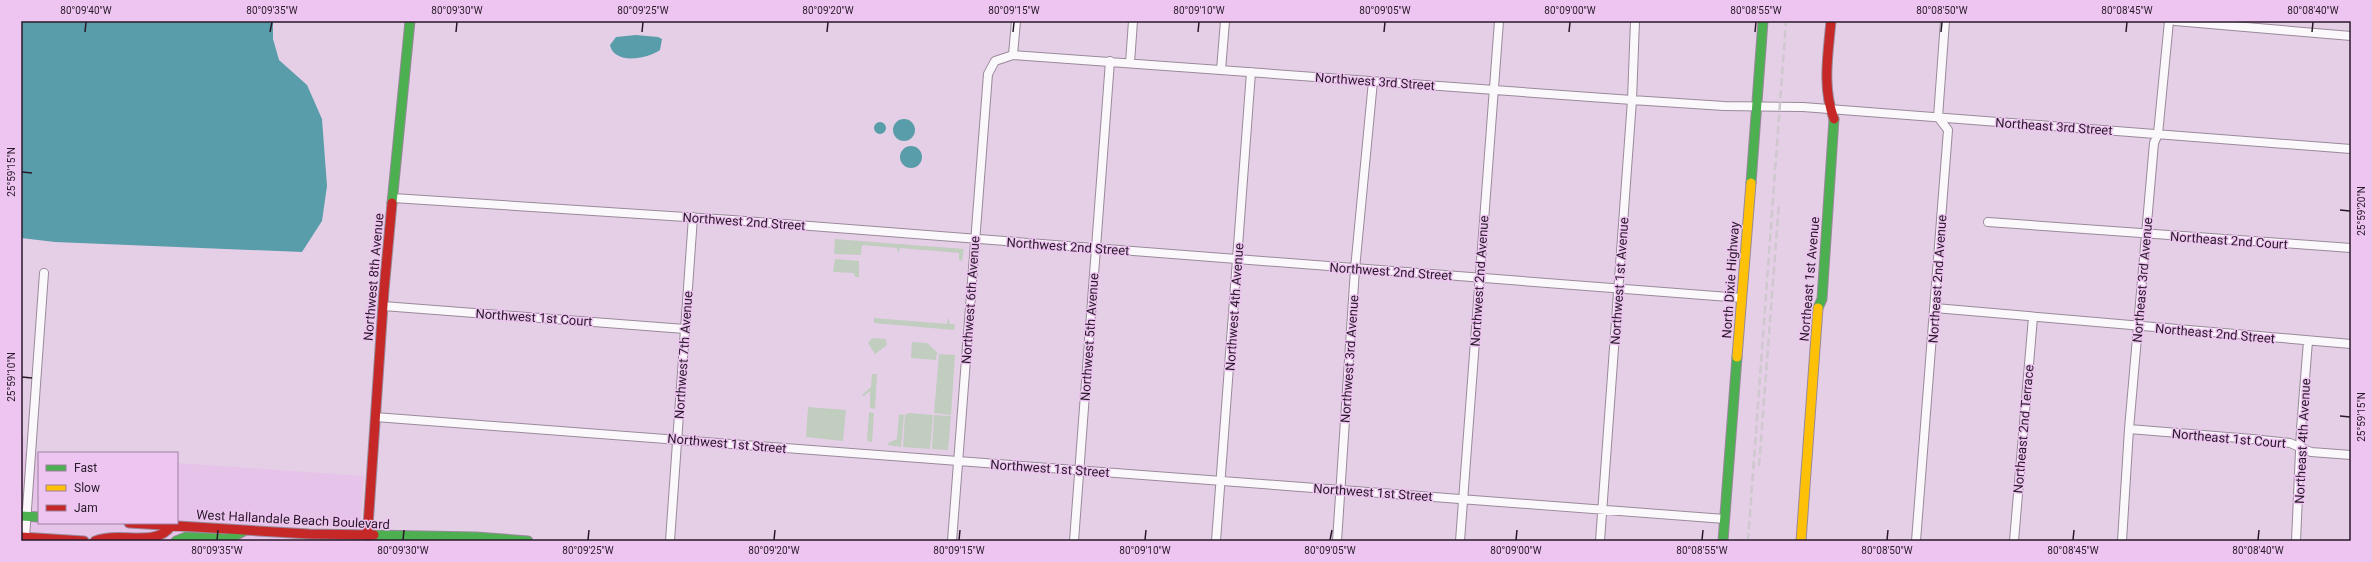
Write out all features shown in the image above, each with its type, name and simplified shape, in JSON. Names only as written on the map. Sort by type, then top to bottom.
[{"type":"main road","name":"Northwest 8th Avenue","points":[[367,539],[383,306],[410,21]]},
{"type":"main road","name":"North Dixie Highway","points":[[1723,541],[1763,21]]},
{"type":"main road","name":"Northeast 1st Avenue","points":[[1801,541],[1818,308],[1822,299],[1834,142],[1834,121],[1830,110],[1826,87],[1831,21]]},
{"type":"main road","points":[[24,516],[38,517]]},
{"type":"main road","name":"West Hallandale Beach Boulevard","points":[[143,524],[367,539],[476,537],[528,541]]},
{"type":"main road","points":[[95,541],[104,536],[120,534],[156,537],[163,535],[171,526]]},
{"type":"main road","points":[[176,541],[186,537],[228,539],[246,530]]},
{"type":"main road","points":[[23,537],[84,541]]},
{"type":"street","points":[[1013,55],[1016,21]]},
{"type":"street","points":[[1130,63],[1132,21]]},
{"type":"street","points":[[1221,70],[1225,21]]},
{"type":"street","name":"Northwest 2nd Avenue","points":[[1460,541],[1499,21]]},
{"type":"street","name":"Northwest 1st Avenue","points":[[1600,541],[1632,100],[1635,21]]},
{"type":"street","points":[[1938,117],[1945,21]]},
{"type":"street","name":"Northeast 3rd Avenue","points":[[2122,541],[2129,429],[2145,234],[2154,143],[2158,134],[2169,21]]},
{"type":"street","points":[[2175,21],[2351,36]]},
{"type":"street","name":"Northwest 3rd Street","points":[[995,61],[1013,55],[1632,100],[1756,106]]},
{"type":"street","name":"Northwest 6th Avenue","points":[[952,541],[988,74],[995,61]]},
{"type":"street","name":"Northwest 5th Avenue","points":[[1074,541],[1110,61]]},
{"type":"street","name":"Northwest 4th Avenue","points":[[1216,541],[1251,72]]},
{"type":"street","name":"Northwest 3rd Avenue","points":[[1337,541],[1355,269],[1373,81]]},
{"type":"street","name":"Northeast 3rd Street","points":[[1756,106],[1938,117],[2351,149]]},
{"type":"street","name":"Northeast 2nd Avenue","points":[[1916,541],[1948,130],[1938,117]]},
{"type":"street","name":"Northwest 2nd Street","points":[[393,198],[975,238],[1237,258],[1355,269],[1619,287],[1742,298]]},
{"type":"street","name":"Northwest 7th Avenue","points":[[670,541],[693,218]]},
{"type":"street","name":"Northeast 2nd Court","points":[[1988,222],[2351,248]]},
{"type":"street","points":[[23,537],[32,450],[44,273]]},
{"type":"street","name":"Northwest 1st Court","points":[[383,306],[685,329]]},
{"type":"street","name":"Northeast 2nd Street","points":[[1935,308],[2351,344]]},
{"type":"street","name":"Northeast 2nd Terrace","points":[[2014,541],[2032,317]]},
{"type":"street","name":"Northeast 4th Avenue","points":[[2296,541],[2308,341]]},
{"type":"street","name":"Northwest 1st Street","points":[[376,417],[1725,519]]},
{"type":"street","name":"Northeast 1st Court","points":[[2129,429],[2290,443],[2311,452],[2351,455]]},
{"type":"shaded area","points":[[21,436],[25,437],[24,452],[38,453],[38,524],[178,524],[178,463],[364,476],[360,529],[300,524],[300,541],[21,541]]},
{"type":"green space","points":[[835,239],[964,249],[962,261],[959,260],[959,253],[900,248],[898,253],[897,248],[862,245],[861,255],[834,254]]},
{"type":"green space","points":[[835,259],[859,261],[859,277],[855,277],[854,273],[833,272]]},
{"type":"green space","points":[[948,317],[950,324],[955,324],[954,330],[874,323],[874,318],[947,324]]},
{"type":"green space","points":[[872,338],[886,339],[887,345],[875,354],[868,343]]},
{"type":"green space","points":[[912,342],[927,343],[937,352],[936,360],[911,358]]},
{"type":"green space","points":[[939,354],[955,355],[951,415],[934,413]]},
{"type":"green space","points":[[872,374],[877,374],[875,409],[870,408],[870,391],[864,396],[862,395],[871,387]]},
{"type":"green space","points":[[808,407],[846,410],[843,441],[806,437]]},
{"type":"green space","points":[[869,412],[874,413],[872,442],[867,441]]},
{"type":"green space","points":[[909,413],[933,415],[930,449],[903,447],[905,415]]},
{"type":"green space","points":[[899,414],[904,415],[901,447],[888,445],[888,443],[897,439]]},
{"type":"green space","points":[[934,415],[951,416],[948,450],[932,449]]},
{"type":"water","points":[[21,21],[273,21],[273,39],[279,60],[307,85],[322,119],[327,186],[322,221],[302,252],[55,242],[21,238]]},
{"type":"water","points":[[636,35],[658,37],[662,39],[660,50],[640,58],[624,58],[613,51],[610,45],[616,37]]},
{"type":"water","points":[[904,119],[912,122],[915,130],[912,138],[904,141],[896,138],[893,130],[896,122]]},
{"type":"water","points":[[878,122],[882,122],[886,128],[882,134],[878,134],[874,130],[874,126]]},
{"type":"water","points":[[911,146],[919,149],[922,157],[919,165],[911,168],[903,165],[900,157],[903,149]]},
{"type":"railway","points":[[1748,541],[1786,21]]},
{"type":"railway","points":[[1759,466],[1779,203]]},
{"type":"traffic: fast","points":[[392,203],[410,21]]},
{"type":"traffic: fast","points":[[1751,183],[1763,21]]},
{"type":"traffic: fast","points":[[1818,308],[1822,299],[1834,119]]},
{"type":"traffic: fast","points":[[1723,541],[1737,357]]},
{"type":"traffic: fast","points":[[21,516],[38,517]]},
{"type":"traffic: fast","points":[[176,541],[186,537],[228,539],[244,531]]},
{"type":"traffic: fast","points":[[374,535],[476,537],[528,541]]},
{"type":"traffic: slow","points":[[1737,357],[1751,183]]},
{"type":"traffic: slow","points":[[1801,541],[1818,308]]},
{"type":"traffic: jam","points":[[1831,21],[1827,59],[1827,83],[1830,107],[1834,119]]},
{"type":"traffic: jam","points":[[367,541],[384,290],[392,203]]},
{"type":"traffic: jam","points":[[145,524],[309,534],[374,535]]},
{"type":"traffic: jam","points":[[95,541],[105,538],[147,538],[164,533],[171,526]]},
{"type":"traffic: jam","points":[[21,537],[84,541]]}]
